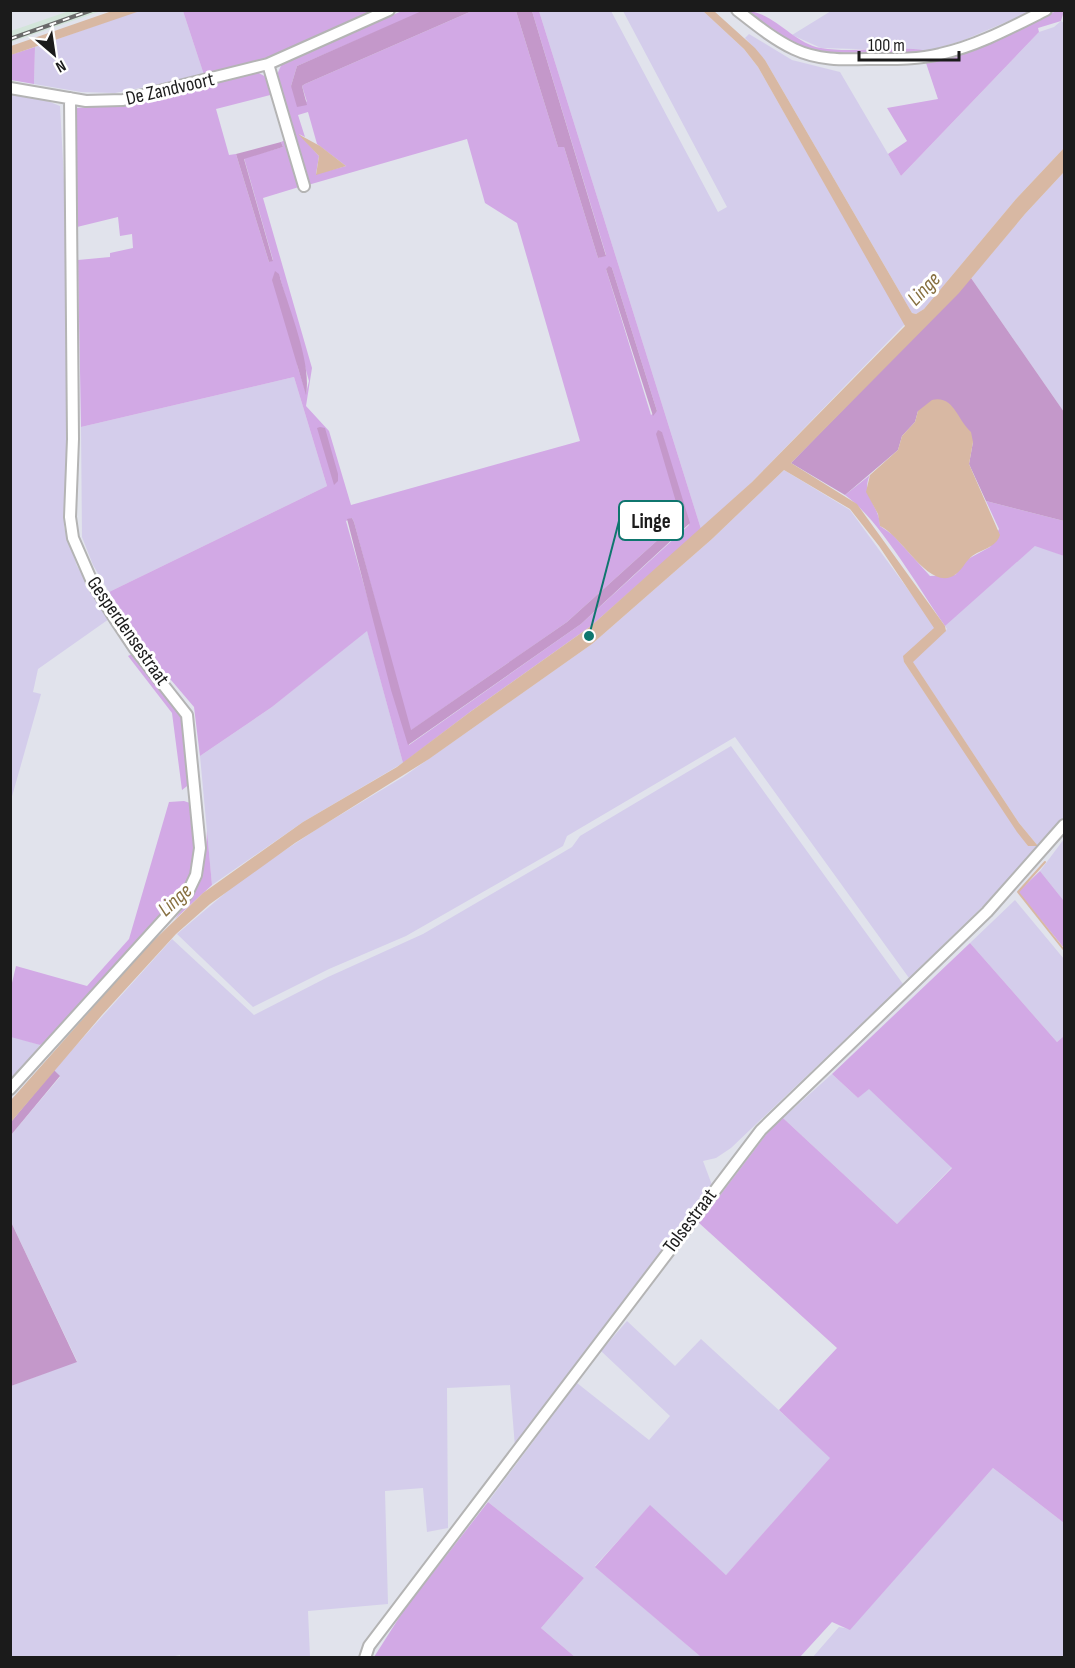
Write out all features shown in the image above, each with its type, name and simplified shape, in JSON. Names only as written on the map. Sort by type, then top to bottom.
[{"type":"street","name":"De Zandvoort","points":[[10,88],[103,102],[123,100],[268,64],[390,10]]},
{"type":"street","points":[[737,10],[768,34],[795,49],[821,57],[851,59],[939,54],[978,42],[1046,10]]},
{"type":"street","points":[[268,64],[304,186]]},
{"type":"street","name":"Gesperdensestraat","points":[[10,1089],[187,894],[196,875],[200,848],[187,715],[115,619],[93,584],[73,538],[70,517],[73,438],[70,98]]},
{"type":"street","name":"Tolsestraat","points":[[365,1658],[369,1646],[440,1550],[761,1130],[987,912],[1065,825]]},
{"type":"shaded area","points":[[140,10],[183,11],[204,75],[115,93],[81,92],[34,84],[35,47]]},
{"type":"shaded area","points":[[424,10],[472,11],[305,84],[302,86],[307,105],[297,107],[291,86],[297,66]]},
{"type":"shaded area","points":[[69,11],[101,11],[11,42],[11,31]]},
{"type":"shaded area","points":[[112,11],[140,11],[11,55],[11,46]]},
{"type":"shaded area","points":[[183,11],[378,11],[270,57],[204,75]]},
{"type":"shaded area","points":[[402,11],[424,11],[297,66],[291,86],[307,102],[302,86],[305,84],[472,11],[516,11],[558,147],[564,147],[598,258],[606,255],[532,11],[539,11],[701,529],[591,626],[403,763],[367,631],[272,707],[200,756],[194,707],[148,653],[109,592],[327,486],[294,377],[81,427],[78,260],[110,257],[110,253],[133,248],[132,234],[120,236],[118,217],[77,227],[77,108],[126,104],[255,71],[268,78],[274,94],[216,109],[229,155],[236,154],[269,262],[273,260],[244,158],[283,147],[281,142],[285,140],[299,187],[263,198],[312,368],[306,406],[329,431],[351,505],[580,441],[517,223],[485,203],[467,139],[308,185],[276,77],[283,61]],"holes":[[[308,112],[317,144],[346,166],[316,174],[319,156],[299,134],[305,137],[298,115]],[[612,268],[657,411],[651,415],[606,269]],[[279,274],[309,381],[306,393],[298,368]],[[661,430],[689,525],[581,624],[409,745],[346,521],[352,518],[354,522],[410,731],[567,622],[681,519]]]},
{"type":"shaded area","points":[[516,11],[532,11],[606,256],[598,258],[564,147],[558,147]]},
{"type":"shaded area","points":[[539,11],[611,11],[718,212],[727,207],[623,11],[703,11],[744,49],[758,67],[905,324],[752,482],[701,529]]},
{"type":"shaded area","points":[[703,11],[714,11],[765,60],[912,313],[916,314],[924,309],[1016,199],[1064,148],[1064,172],[1025,214],[959,293],[791,463],[857,504],[945,626],[946,631],[913,662],[1019,823],[1038,846],[1028,846],[1017,832],[904,662],[903,656],[934,628],[879,546],[850,509],[784,470],[712,539],[592,644],[429,759],[295,843],[210,904],[176,934],[102,1015],[11,1122],[11,1100],[144,950],[203,893],[303,822],[397,767],[591,626],[752,482],[905,326],[758,67],[744,49]]},
{"type":"shaded area","points":[[744,11],[764,16],[801,40],[821,48],[848,50],[902,48],[928,51],[865,57],[847,57],[816,52],[788,40]]},
{"type":"shaded area","points":[[831,11],[1032,11],[964,40],[928,51],[821,48],[792,35]]},
{"type":"shaded area","points":[[1057,11],[1064,11],[1061,21],[1038,28],[1039,32],[901,176],[888,154],[907,141],[887,108],[938,99],[925,60]]},
{"type":"shaded area","points":[[1061,21],[1064,23],[1064,148],[1016,199],[924,309],[916,314],[912,313],[765,60],[745,38],[749,34],[792,60],[840,72],[901,176],[1039,32],[1054,27]]},
{"type":"shaded area","points":[[35,47],[34,84],[11,80],[10,55]]},
{"type":"shaded area","points":[[11,92],[35,96],[60,106],[65,198],[67,443],[64,527],[77,566],[109,619],[38,669],[33,692],[41,694],[11,800]]},
{"type":"shaded area","points":[[298,134],[320,146],[346,166],[316,175],[319,156]]},
{"type":"shaded area","points":[[281,142],[283,147],[244,159],[273,261],[269,262],[236,154]]},
{"type":"shaded area","points":[[1064,172],[1064,412],[971,278]]},
{"type":"shaded area","points":[[609,266],[612,268],[657,411],[653,416],[606,269]]},
{"type":"shaded area","points":[[275,271],[279,274],[298,334],[306,367],[306,395],[272,280]]},
{"type":"shaded area","points":[[971,278],[1064,412],[1064,521],[986,501],[969,464],[973,442],[918,411],[915,422],[902,436],[898,450],[845,495],[791,463]]},
{"type":"shaded area","points":[[294,377],[327,486],[109,592],[93,565],[82,537],[81,427]]},
{"type":"shaded area","points":[[939,399],[950,405],[971,432],[973,442],[969,464],[1000,535],[992,546],[975,554],[956,574],[946,578],[936,576],[927,570],[880,526],[878,514],[866,492],[870,475],[898,450],[902,436],[915,422],[918,411],[932,400]]},
{"type":"shaded area","points":[[317,428],[325,428],[338,474],[338,481],[334,485]]},
{"type":"shaded area","points":[[658,430],[662,432],[690,523],[581,624],[408,745],[391,690],[347,519],[352,518],[354,522],[411,730],[567,622],[681,519],[656,434]]},
{"type":"shaded area","points":[[784,470],[850,510],[935,628],[904,662],[1028,846],[1038,846],[984,905],[909,978],[735,737],[567,836],[563,846],[406,936],[329,969],[253,1007],[177,934],[243,878],[317,829],[403,777],[592,644],[712,539]]},
{"type":"shaded area","points":[[870,475],[867,489],[877,512],[880,526],[893,535],[930,576],[955,575],[968,559],[990,547],[999,529],[986,501],[1064,521],[1064,556],[1035,546],[945,626],[885,538],[872,521],[845,495]]},
{"type":"shaded area","points":[[1036,545],[1064,556],[1064,817],[1038,846],[1019,823],[912,661],[947,629],[945,626],[948,622]]},
{"type":"shaded area","points":[[367,630],[403,763],[303,822],[212,885],[200,756],[272,707]]},
{"type":"shaded area","points":[[132,654],[183,714],[191,783],[182,790],[172,713],[128,656]]},
{"type":"shaded area","points":[[731,746],[903,984],[731,1148],[716,1158],[703,1161],[712,1185],[515,1447],[510,1385],[447,1388],[448,1528],[427,1532],[423,1488],[385,1491],[388,1604],[308,1611],[310,1657],[180,1658],[180,1655],[165,1658],[11,1657],[11,1386],[77,1361],[11,1222],[11,1135],[60,1077],[54,1070],[172,939],[254,1015],[328,977],[423,934],[572,847],[580,836]]},
{"type":"shaded area","points":[[184,801],[193,804],[197,850],[188,887],[50,1038],[40,1045],[11,1037],[11,987],[16,966],[87,986],[129,939],[169,802]]},
{"type":"shaded area","points":[[207,831],[212,885],[175,919],[191,897],[200,879],[205,859]]},
{"type":"shaded area","points":[[1064,839],[1064,901],[1040,871]]},
{"type":"shaded area","points":[[1040,871],[1064,901],[1064,948],[1018,892]]},
{"type":"shaded area","points":[[1015,900],[1064,959],[1064,1036],[1057,1042],[970,943]]},
{"type":"shaded area","points":[[970,943],[1057,1042],[1064,1036],[1064,1523],[993,1468],[850,1630],[832,1622],[800,1657],[701,1657],[595,1567],[650,1505],[726,1575],[830,1458],[779,1410],[837,1348],[699,1223],[768,1132],[783,1118],[897,1224],[952,1168],[869,1089],[858,1098],[832,1074]]},
{"type":"shaded area","points":[[11,1036],[40,1045],[11,1085]]},
{"type":"shaded area","points":[[54,1070],[60,1076],[11,1135],[11,1122]]},
{"type":"shaded area","points":[[832,1074],[858,1098],[869,1088],[952,1167],[897,1224],[783,1118]]},
{"type":"shaded area","points":[[11,1222],[77,1362],[10,1386]]},
{"type":"shaded area","points":[[627,1321],[675,1366],[701,1339],[831,1458],[726,1575],[648,1508],[595,1566],[701,1657],[575,1657],[541,1628],[584,1578],[488,1502],[577,1383],[649,1440],[670,1416],[601,1351]]},
{"type":"shaded area","points":[[993,1468],[1064,1523],[1064,1657],[812,1658],[839,1627],[850,1629]]},
{"type":"shaded area","points":[[488,1502],[584,1578],[541,1628],[575,1657],[374,1657],[404,1610]]},
{"type":"waterway","points":[[1045,862],[1018,892],[1064,950]]},
{"type":"railway","points":[[10,39],[92,10]]},
{"type":"place","name":"Linge","points":[[589,636]]}]
